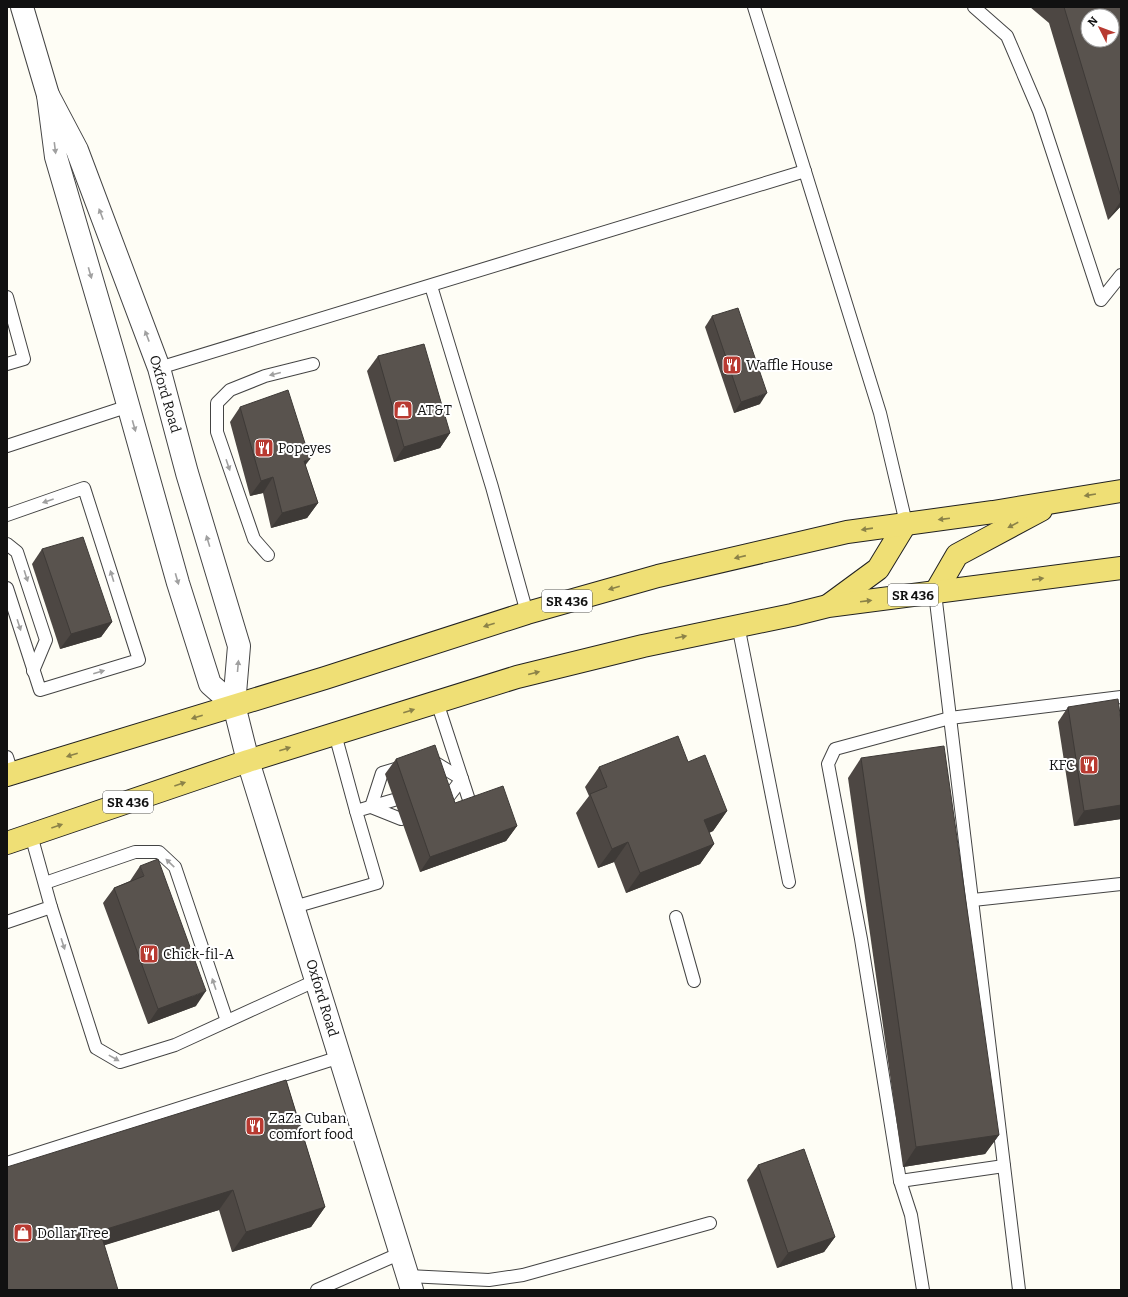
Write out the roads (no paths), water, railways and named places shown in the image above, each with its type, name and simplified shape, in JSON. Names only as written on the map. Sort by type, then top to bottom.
[{"type":"main road","name":"SR 436","points":[[9,768],[234,705],[325,678],[527,613],[666,574],[847,532],[992,512],[1121,491]]},
{"type":"main road","points":[[935,593],[957,555],[1059,500]]},
{"type":"main road","points":[[828,606],[878,569],[906,523]]},
{"type":"main road","name":"SR 436","points":[[7,843],[248,760],[517,677],[642,646],[792,615],[828,606],[1121,568]]},
{"type":"street","name":"Oxford Road","points":[[22,7],[48,95],[56,156],[129,406],[178,582],[210,684],[234,705]]},
{"type":"street","name":"Oxford Road","points":[[48,95],[77,150],[159,368],[187,473],[239,646],[234,705],[248,760],[410,1283]]},
{"type":"lane","points":[[754,7],[880,413],[906,523]]},
{"type":"lane","points":[[974,7],[1007,36],[1039,111],[1100,300],[1121,275]]},
{"type":"lane","points":[[159,368],[805,171]]},
{"type":"lane","points":[[431,286],[492,487],[527,613]]},
{"type":"lane","points":[[7,297],[24,359],[7,364]]},
{"type":"lane","points":[[268,555],[254,539],[217,432],[217,403],[230,390],[265,376],[313,364]]},
{"type":"lane","points":[[7,446],[129,406]]},
{"type":"lane","points":[[7,515],[84,488],[139,660],[40,690],[7,588]]},
{"type":"lane","points":[[7,544],[18,552],[46,640],[34,671]]},
{"type":"lane","points":[[935,593],[1019,1290]]},
{"type":"lane","points":[[738,626],[789,882]]},
{"type":"lane","points":[[923,1290],[911,1215],[900,1181],[861,939],[828,764],[835,748],[950,718],[1121,697]]},
{"type":"lane","points":[[437,702],[468,797]]},
{"type":"lane","points":[[294,907],[377,883],[335,734]]},
{"type":"lane","points":[[372,807],[382,773],[428,758],[462,779]]},
{"type":"lane","points":[[441,786],[462,779]]},
{"type":"lane","points":[[441,806],[462,779]]},
{"type":"lane","points":[[356,811],[394,800]]},
{"type":"lane","points":[[372,807],[401,819]]},
{"type":"lane","points":[[32,835],[51,907],[96,1048],[120,1062],[175,1045],[316,980]]},
{"type":"lane","points":[[45,883],[135,852],[159,852],[175,868],[227,1021]]},
{"type":"lane","points":[[973,900],[1121,884]]},
{"type":"lane","points":[[7,922],[51,907]]},
{"type":"lane","points":[[676,917],[694,981]]},
{"type":"lane","points":[[7,1163],[340,1057]]},
{"type":"lane","points":[[900,1181],[1004,1166]]},
{"type":"lane","points":[[410,1283],[489,1280],[523,1275],[710,1223]]},
{"type":"lane","points":[[317,1290],[400,1252]]},
{"type":"place","name":"Waffle House","points":[[732,365]]},
{"type":"place","name":"AT&T","points":[[403,410]]},
{"type":"place","name":"Popeyes","points":[[264,448]]},
{"type":"place","name":"KFC","points":[[1089,765]]},
{"type":"place","name":"Chick-fil-A","points":[[149,954]]},
{"type":"place","name":"ZaZa Cuban comfort food","points":[[255,1126]]},
{"type":"place","name":"Dollar Tree","points":[[23,1233]]}]
